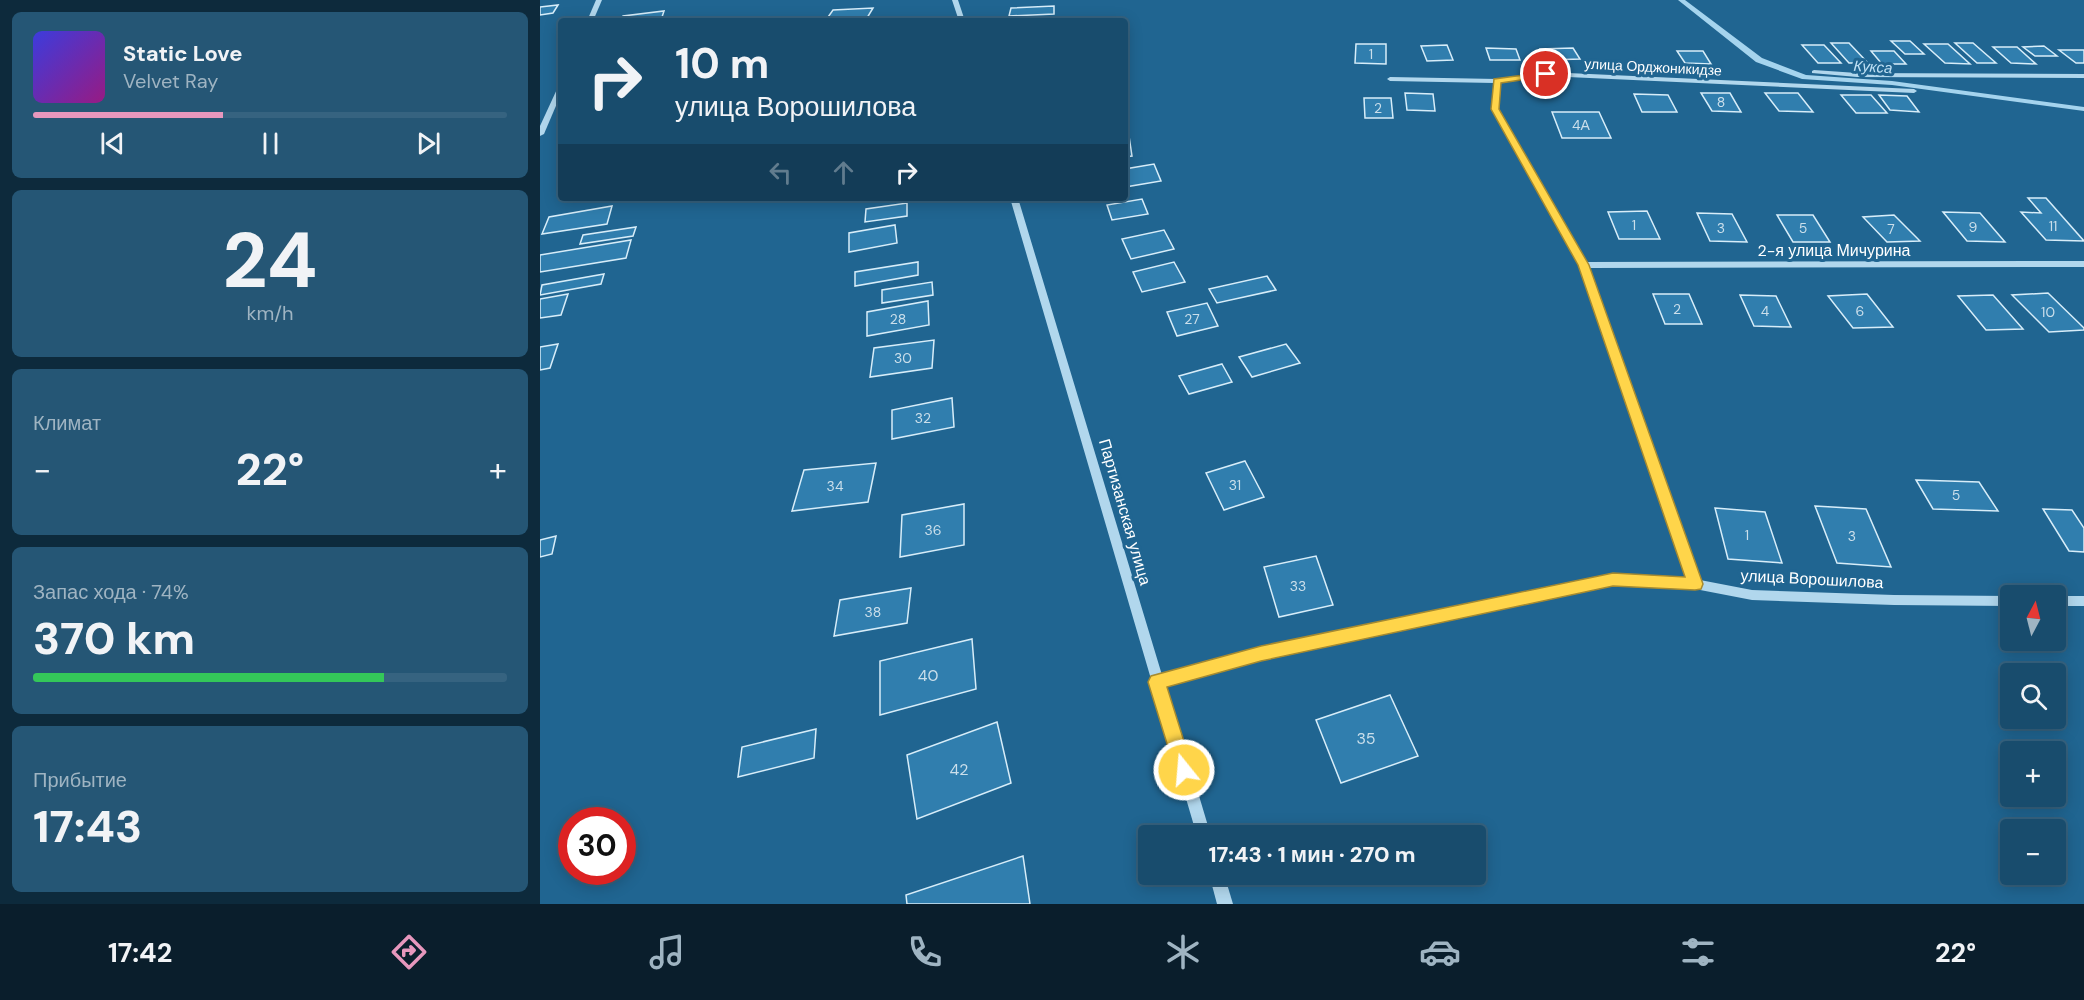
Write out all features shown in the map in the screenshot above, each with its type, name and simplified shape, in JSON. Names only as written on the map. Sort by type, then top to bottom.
[{"type":"street","points":[[591,18],[600,0]]},
{"type":"street","points":[[956,0],[961,18]]},
{"type":"street","points":[[1814,72],[1857,75],[2084,76]]},
{"type":"street","name":"улица Орджоникидзе","points":[[1390,79],[1497,81],[1546,74],[1914,91]]},
{"type":"street","points":[[1497,81],[1495,109],[1584,265],[1695,584]]},
{"type":"street","points":[[540,134],[558,94]]},
{"type":"street","name":"Партизанская улица","points":[[1015,201],[1201,825]]},
{"type":"street","name":"2-я улица Мичурина","points":[[1584,265],[2084,264]]},
{"type":"street","name":"улица Ворошилова","points":[[1157,682],[1261,653],[1613,580],[1695,584],[1752,595],[2000,601]]},
{"type":"street","points":[[2066,601],[2084,601]]},
{"type":"street","points":[[1219,885],[1225,904]]},
{"type":"building","points":[[558,5],[553,13],[540,15],[540,7]]},
{"type":"building","points":[[1054,6],[1054,14],[1009,16],[1011,8]]},
{"type":"building","points":[[873,8],[867,18],[827,18],[833,10]]},
{"type":"building","points":[[664,11],[662,18],[622,18],[623,16]]},
{"type":"building","points":[[1891,41],[1910,41],[1924,54],[1905,54]]},
{"type":"building","points":[[1831,43],[1849,43],[1868,63],[1849,63]]},
{"type":"building","points":[[1955,43],[1973,43],[1996,63],[1977,63]]},
{"type":"building","points":[[1356,44],[1386,44],[1386,64],[1355,63]]},
{"type":"building","points":[[1924,44],[1948,44],[1970,64],[1945,63]]},
{"type":"building","points":[[1447,45],[1453,60],[1427,61],[1421,46]]},
{"type":"building","points":[[1802,45],[1824,45],[1841,63],[1818,63]]},
{"type":"building","points":[[2044,46],[2057,56],[2035,56],[2023,47]]},
{"type":"building","points":[[1993,47],[2017,47],[2036,64],[2011,63]]},
{"type":"building","points":[[1486,48],[1516,49],[1520,60],[1490,60]]},
{"type":"building","points":[[1573,48],[1580,59],[1547,60],[1540,49]]},
{"type":"building","points":[[2059,50],[2084,50],[2084,63],[2076,63]]},
{"type":"building","points":[[1677,51],[1703,51],[1711,64],[1685,63]]},
{"type":"building","points":[[1871,51],[1894,51],[1906,64],[1882,64]]},
{"type":"building","points":[[1405,93],[1433,94],[1435,111],[1407,110]]},
{"type":"building","points":[[1701,93],[1730,93],[1741,112],[1712,111]]},
{"type":"building","points":[[1765,93],[1798,93],[1813,112],[1779,111]]},
{"type":"building","points":[[1634,94],[1668,95],[1677,112],[1642,112]]},
{"type":"building","points":[[1841,95],[1871,95],[1887,113],[1856,113]]},
{"type":"building","points":[[1879,95],[1907,96],[1919,112],[1890,110]]},
{"type":"building","points":[[1364,98],[1391,98],[1393,118],[1365,118]]},
{"type":"building","points":[[1552,112],[1599,112],[1611,138],[1562,138]]},
{"type":"building","points":[[1128,136],[1129,136],[1132,156],[1128,157]]},
{"type":"building","points":[[1154,164],[1161,181],[1128,186],[1128,168]]},
{"type":"building","points":[[2028,198],[2046,198],[2084,241],[2046,240],[2021,212],[2041,213]]},
{"type":"building","points":[[1142,199],[1148,214],[1112,220],[1107,205]]},
{"type":"building","points":[[907,203],[907,216],[865,222],[866,209]]},
{"type":"building","points":[[612,206],[607,224],[542,234],[549,217]]},
{"type":"building","points":[[1647,211],[1660,239],[1619,239],[1608,212]]},
{"type":"building","points":[[1943,212],[1980,213],[2005,242],[1967,241]]},
{"type":"building","points":[[1697,213],[1732,214],[1747,242],[1710,241]]},
{"type":"building","points":[[1777,215],[1813,215],[1830,242],[1793,242]]},
{"type":"building","points":[[1894,215],[1920,241],[1887,242],[1863,217]]},
{"type":"building","points":[[895,225],[897,243],[849,252],[849,233]]},
{"type":"building","points":[[636,227],[633,236],[580,244],[583,235]]},
{"type":"building","points":[[1164,230],[1174,249],[1131,259],[1122,239]]},
{"type":"building","points":[[631,240],[626,258],[540,272],[540,255]]},
{"type":"building","points":[[918,262],[918,275],[855,286],[855,272]]},
{"type":"building","points":[[1174,262],[1185,282],[1142,292],[1133,272]]},
{"type":"building","points":[[604,274],[601,284],[540,295],[542,285]]},
{"type":"building","points":[[1267,276],[1276,290],[1217,303],[1209,289]]},
{"type":"building","points":[[932,282],[933,295],[882,303],[882,290]]},
{"type":"building","points":[[2048,293],[2084,330],[2049,332],[2012,295]]},
{"type":"building","points":[[568,294],[561,315],[540,318],[540,299]]},
{"type":"building","points":[[1653,294],[1689,294],[1702,324],[1665,324]]},
{"type":"building","points":[[1867,294],[1893,327],[1853,328],[1828,296]]},
{"type":"building","points":[[1740,295],[1776,296],[1791,327],[1754,326]]},
{"type":"building","points":[[1993,295],[2023,329],[1986,330],[1958,296]]},
{"type":"building","points":[[928,301],[929,325],[867,336],[867,312]]},
{"type":"building","points":[[1207,303],[1218,326],[1177,336],[1167,312]]},
{"type":"building","points":[[934,340],[932,368],[870,377],[874,348]]},
{"type":"building","points":[[558,344],[550,368],[540,370],[540,347]]},
{"type":"building","points":[[1286,344],[1300,363],[1252,377],[1239,357]]},
{"type":"building","points":[[1222,364],[1232,382],[1189,394],[1179,376]]},
{"type":"building","points":[[952,398],[954,427],[892,439],[892,410]]},
{"type":"building","points":[[1245,461],[1264,497],[1224,510],[1206,473]]},
{"type":"building","points":[[876,463],[868,502],[792,511],[804,470]]},
{"type":"building","points":[[1916,480],[1979,482],[1998,511],[1933,509]]},
{"type":"building","points":[[964,504],[964,545],[900,557],[902,515]]},
{"type":"building","points":[[1815,506],[1866,509],[1891,567],[1837,563]]},
{"type":"building","points":[[1715,508],[1765,512],[1782,563],[1728,559]]},
{"type":"building","points":[[2043,509],[2072,510],[2084,528],[2084,552],[2069,551]]},
{"type":"building","points":[[556,536],[552,554],[540,557],[540,540]]},
{"type":"building","points":[[1316,556],[1333,605],[1279,617],[1264,567]]},
{"type":"building","points":[[911,588],[907,623],[834,636],[840,600]]},
{"type":"building","points":[[972,639],[976,689],[880,715],[880,661]]},
{"type":"building","points":[[1390,695],[1418,756],[1341,783],[1316,720]]},
{"type":"building","points":[[997,722],[1011,783],[917,819],[907,755]]},
{"type":"building","points":[[816,729],[814,758],[738,777],[742,747]]},
{"type":"building","points":[[1023,856],[1030,904],[907,904],[906,895]]},
{"type":"waterway","name":"Кукса","points":[[1681,0],[1759,60],[1805,77],[1892,83],[2084,109]]},
{"type":"route","points":[[1184,770],[1157,682],[1261,653],[1613,580],[1695,584],[1584,265],[1495,109],[1497,81],[1546,74]]}]
